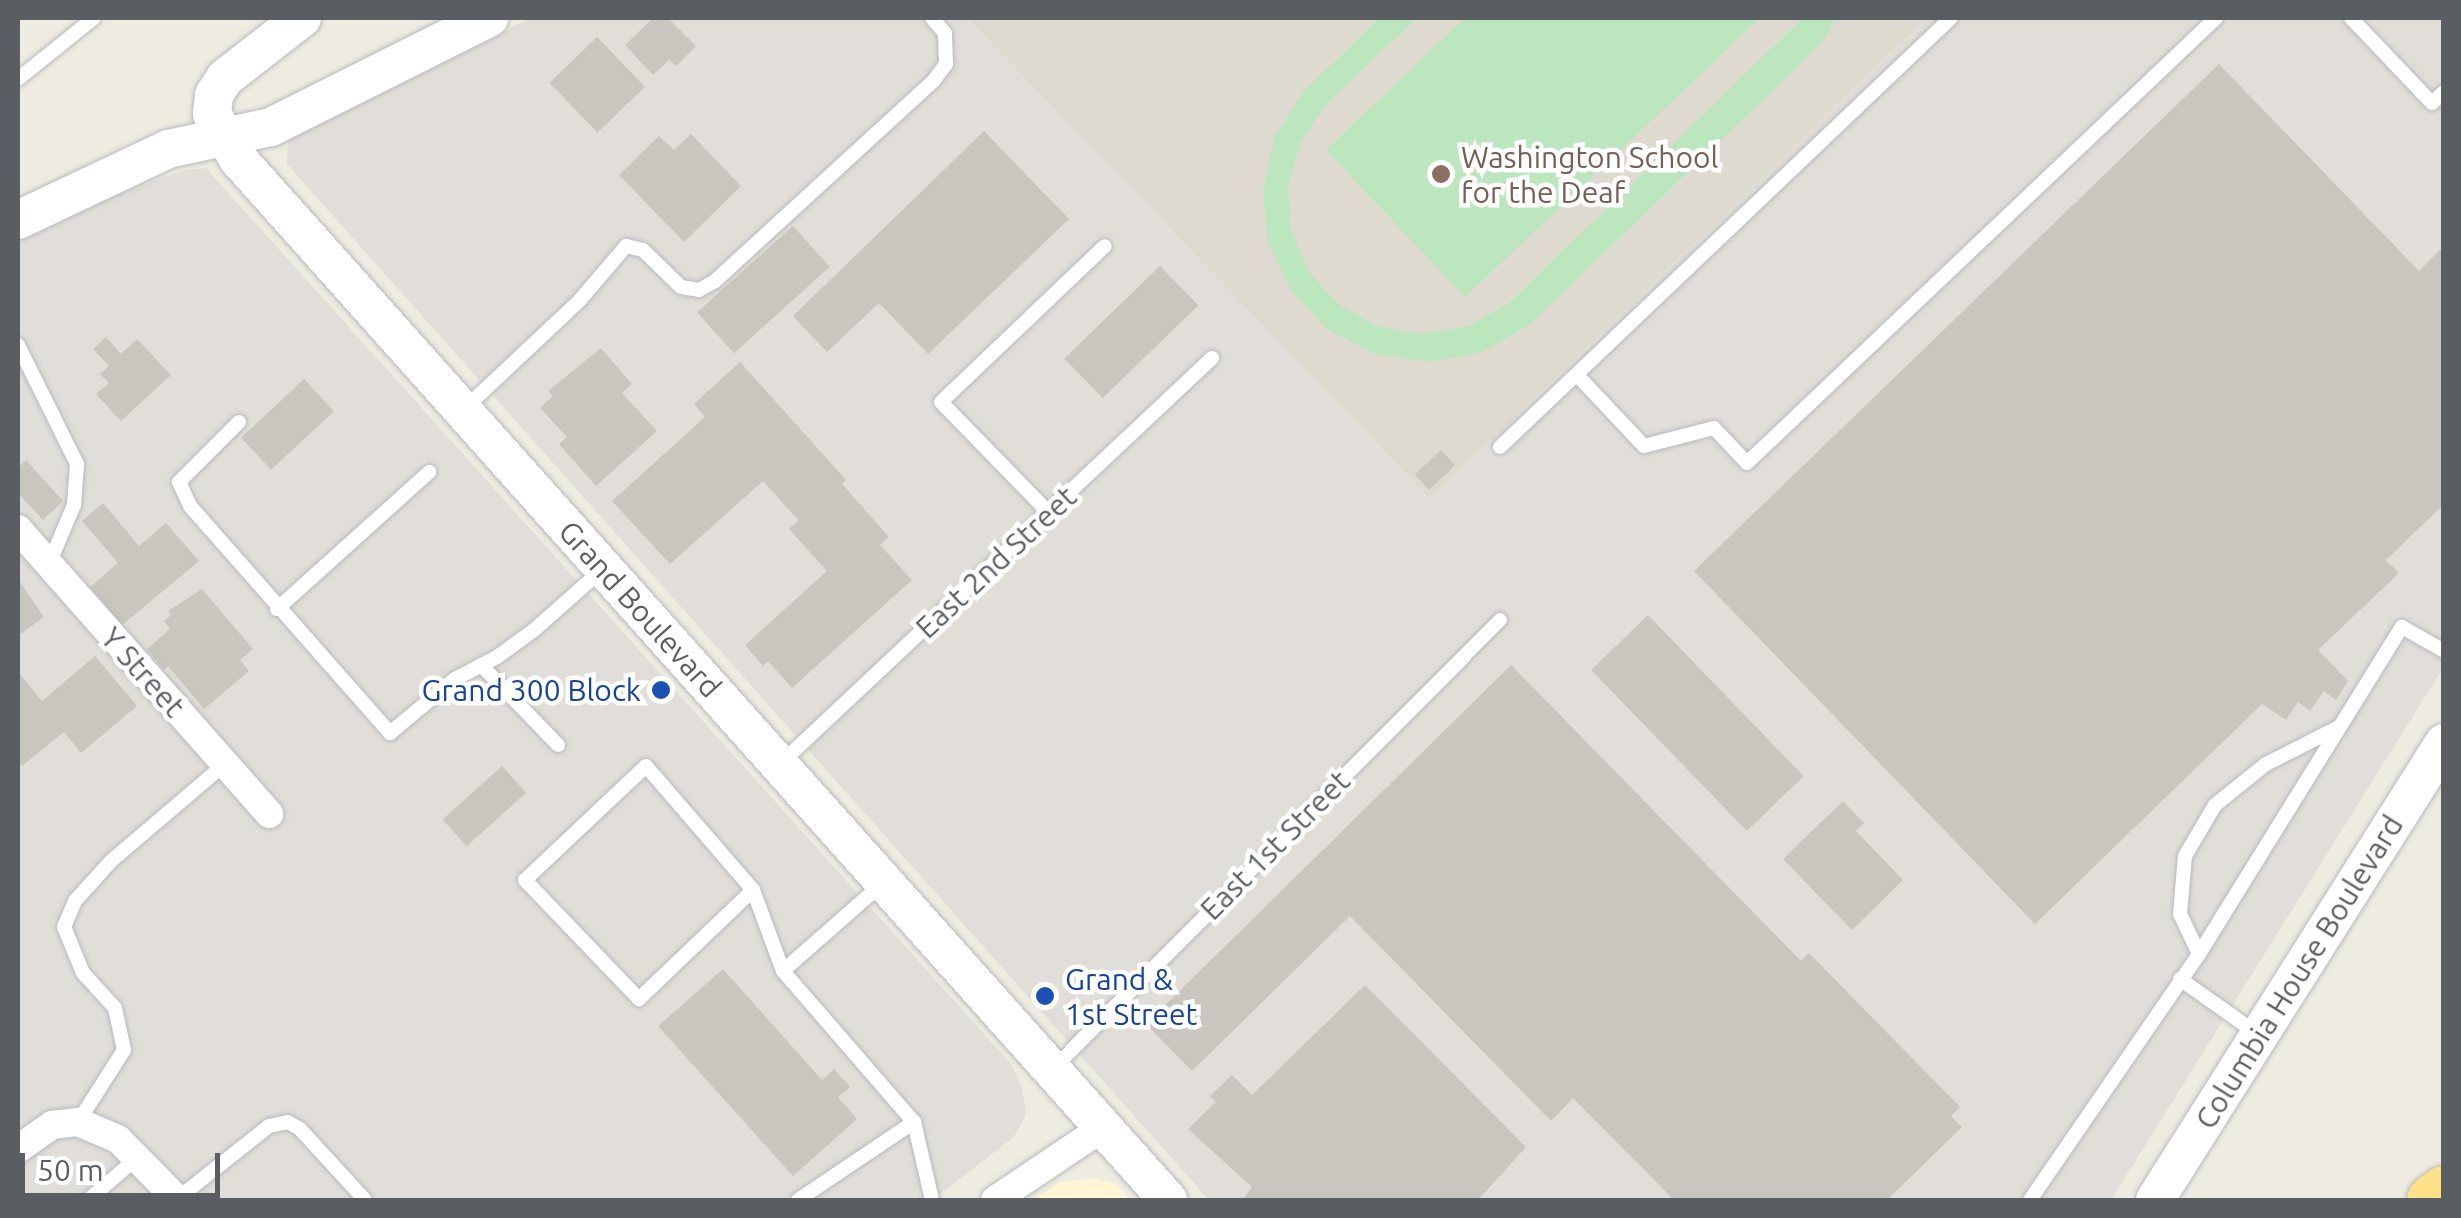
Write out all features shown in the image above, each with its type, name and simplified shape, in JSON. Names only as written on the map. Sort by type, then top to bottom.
[{"type":"highway","points":[[2432,1200],[2444,1190]]},
{"type":"main road","points":[[222,137],[212,114],[214,94],[226,78],[302,18]]},
{"type":"main road","points":[[18,220],[168,149],[271,127],[489,18]]},
{"type":"main road","name":"Grand Boulevard","points":[[222,137],[1168,1200]]},
{"type":"main road","name":"Columbia House Boulevard","points":[[2155,1200],[2444,743]]},
{"type":"street","name":"Y Street","points":[[18,530],[269,814]]},
{"type":"street","points":[[18,1150],[52,1125],[78,1122],[127,1148],[178,1200]]},
{"type":"street","points":[[995,1200],[1102,1128]]},
{"type":"lane","points":[[18,78],[94,18]]},
{"type":"lane","points":[[462,410],[580,300],[626,246],[643,250],[680,287],[699,290],[715,282],[934,80],[946,64],[946,33],[932,18]]},
{"type":"lane","points":[[1500,447],[1951,18]]},
{"type":"lane","points":[[1578,376],[1644,446],[1714,428],[1747,464],[2216,18]]},
{"type":"lane","points":[[2351,18],[2432,103],[2444,92]]},
{"type":"lane","points":[[1048,512],[941,402],[1105,246]]},
{"type":"lane","points":[[18,345],[77,464],[74,505],[48,564]]},
{"type":"lane","name":"East 2nd Street","points":[[779,765],[1212,358]]},
{"type":"lane","points":[[240,422],[179,482],[190,506],[390,733],[455,678],[534,630],[603,568]]},
{"type":"lane","points":[[277,609],[429,472]]},
{"type":"lane","name":"East 1st Street","points":[[1051,1071],[1500,620]]},
{"type":"lane","points":[[2030,1200],[2199,954],[2402,626],[2444,651]]},
{"type":"lane","points":[[481,665],[558,746]]},
{"type":"lane","points":[[2199,954],[2180,914],[2186,856],[2216,805],[2266,764],[2342,725]]},
{"type":"lane","points":[[78,1122],[124,1050],[115,1008],[83,973],[64,927],[75,900],[111,861],[225,764]]},
{"type":"lane","points":[[753,890],[639,999],[526,880],[646,766],[753,890],[783,971],[914,1122],[932,1200]]},
{"type":"lane","points":[[783,971],[884,882]]},
{"type":"lane","points":[[2180,979],[2259,1035]]},
{"type":"lane","points":[[178,1200],[269,1126],[288,1122],[300,1129],[366,1200]]},
{"type":"lane","points":[[798,1200],[914,1122]]},
{"type":"lane","points":[[88,1200],[127,1148]]},
{"type":"shaded area","points":[[531,18],[967,18],[1430,499],[1927,18],[2443,18],[2443,668],[2111,1200],[1209,1200],[287,164],[288,140],[298,131]]},
{"type":"shaded area","name":"Washington School for the Deaf","points":[[967,18],[1927,18],[1430,499]]},
{"type":"shaded area","points":[[206,168],[1011,1064],[1022,1088],[1026,1114],[1014,1137],[932,1200],[18,1200],[18,241],[116,194],[185,170]]},
{"type":"shaded area","points":[[1095,1178],[1116,1184],[1131,1200],[1033,1200],[1061,1182]]},
{"type":"green space","points":[[1380,18],[1417,18],[1327,103],[1301,141],[1288,184],[1291,230],[1309,272],[1339,305],[1379,327],[1424,334],[1469,326],[1508,304],[1803,18],[1836,18],[1822,43],[1529,325],[1482,352],[1429,362],[1375,354],[1328,330],[1291,291],[1268,242],[1263,189],[1275,136],[1304,91]]},
{"type":"green space","points":[[1465,18],[1760,18],[1465,297],[1326,150]]},
{"type":"building","points":[[653,18],[668,18],[696,46],[676,66],[669,60],[653,75],[625,45]]},
{"type":"building","points":[[597,37],[645,87],[597,132],[550,83]]},
{"type":"building","points":[[2219,64],[2419,271],[2444,246],[2444,504],[2386,560],[2399,573],[2318,650],[2348,681],[2336,700],[2324,691],[2310,711],[2298,702],[2286,720],[2262,704],[2035,924],[1694,571]]},
{"type":"building","points":[[984,131],[1069,219],[928,354],[879,303],[827,352],[793,316]]},
{"type":"building","points":[[691,134],[741,186],[684,242],[619,175],[659,136],[674,150]]},
{"type":"building","points":[[793,226],[830,267],[734,353],[697,312]]},
{"type":"building","points":[[1160,266],[1198,306],[1103,398],[1064,358]]},
{"type":"building","points":[[106,337],[121,354],[137,339],[171,375],[121,421],[96,394],[109,383],[100,374],[109,366],[93,349]]},
{"type":"building","points":[[601,348],[632,384],[622,393],[657,431],[596,486],[559,444],[567,437],[540,408],[553,396],[548,391]]},
{"type":"building","points":[[740,362],[846,480],[842,484],[889,537],[880,545],[912,580],[792,688],[768,661],[763,666],[745,645],[827,571],[789,529],[798,520],[763,481],[670,564],[612,501],[705,417],[694,404]]},
{"type":"building","points":[[304,379],[334,411],[271,470],[241,438]]},
{"type":"building","points":[[1441,450],[1455,465],[1429,490],[1415,475]]},
{"type":"building","points":[[26,460],[63,501],[43,520],[18,493],[18,468]]},
{"type":"building","points":[[103,503],[139,546],[166,523],[199,561],[122,625],[90,587],[118,563],[82,521]]},
{"type":"building","points":[[18,579],[44,617],[18,636]]},
{"type":"building","points":[[202,589],[253,649],[240,660],[249,671],[204,709],[168,666],[164,670],[147,649],[170,629],[164,621],[171,615],[168,611]]},
{"type":"building","points":[[1648,615],[1804,776],[1747,831],[1591,670]]},
{"type":"building","points":[[95,656],[137,706],[81,753],[64,732],[22,766],[18,761],[18,672],[42,701]]},
{"type":"building","points":[[1511,665],[1801,961],[1809,953],[1960,1107],[1951,1116],[1962,1127],[1887,1200],[1674,1200],[1573,1098],[1551,1121],[1350,916],[1192,1071],[1146,1024]]},
{"type":"building","points":[[502,766],[526,793],[467,846],[443,820]]},
{"type":"building","points":[[1843,801],[1864,823],[1856,831],[1903,880],[1852,930],[1783,859]]},
{"type":"building","points":[[723,969],[822,1080],[834,1069],[850,1087],[838,1097],[857,1119],[793,1176],[658,1026]]},
{"type":"building","points":[[1365,985],[1526,1147],[1478,1200],[1242,1200],[1252,1187],[1188,1129],[1216,1102],[1210,1096],[1232,1075],[1252,1095]]},
{"type":"place","name":"Washington School for the Deaf","points":[[1441,174]]},
{"type":"place","name":"Grand 300 Block","points":[[661,690]]},
{"type":"place","name":"Grand & 1st Street","points":[[1045,996]]}]
